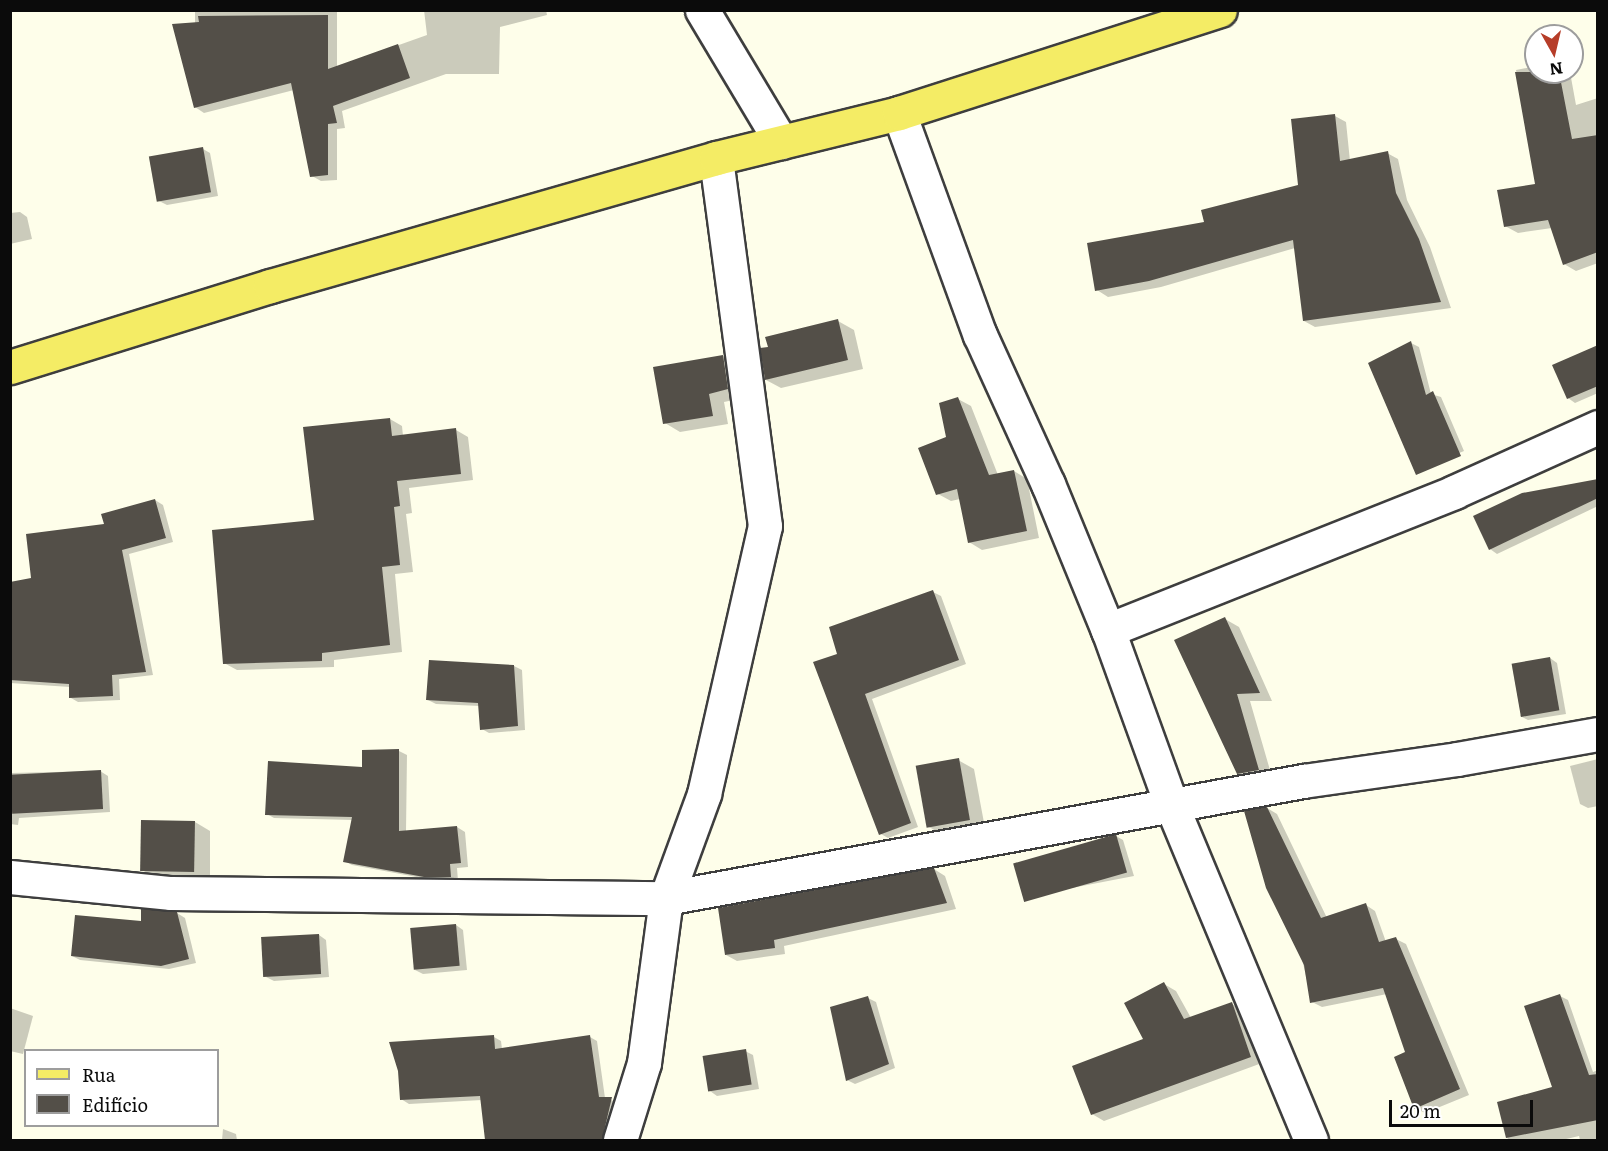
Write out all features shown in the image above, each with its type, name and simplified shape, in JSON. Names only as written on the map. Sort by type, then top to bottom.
[{"type":"main road","points":[[10,367],[270,286],[716,158],[898,113],[1220,10]]},
{"type":"street","points":[[702,10],[781,142]]},
{"type":"street","points":[[898,113],[980,335],[1048,484],[1108,630],[1171,804],[1311,1140]]},
{"type":"street","points":[[620,1140],[644,1063],[666,898],[704,794],[765,526],[716,158]]},
{"type":"street","points":[[1108,630],[1455,492],[1598,426]]},
{"type":"street","points":[[10,877],[171,892],[666,898],[1171,804],[1598,734]]},
{"type":"building","points":[[328,15],[328,69],[398,44],[410,78],[333,106],[337,123],[328,124],[328,175],[310,177],[291,83],[194,108],[172,24],[199,22],[198,16]]},
{"type":"building","points":[[1515,72],[1524,72],[1524,84],[1561,84],[1572,139],[1598,135],[1598,252],[1563,265],[1548,220],[1504,227],[1497,190],[1535,184]]},
{"type":"building","points":[[1335,114],[1340,161],[1388,151],[1396,193],[1419,239],[1441,302],[1303,321],[1293,240],[1149,281],[1095,291],[1087,243],[1204,222],[1201,210],[1298,185],[1291,119]]},
{"type":"building","points":[[203,147],[211,192],[157,202],[149,157]]},
{"type":"building","points":[[838,319],[848,360],[765,380],[760,348],[768,347],[765,337]]},
{"type":"building","points":[[1411,341],[1426,395],[1433,391],[1461,456],[1416,475],[1368,363]]},
{"type":"building","points":[[1598,345],[1598,386],[1567,399],[1552,365]]},
{"type":"building","points":[[723,355],[728,389],[709,394],[713,416],[663,424],[653,367]]},
{"type":"building","points":[[958,397],[989,475],[1014,470],[1027,531],[968,543],[957,489],[936,495],[918,448],[946,437],[939,403]]},
{"type":"building","points":[[390,418],[392,436],[456,428],[461,474],[397,481],[400,506],[394,507],[400,565],[382,567],[390,645],[322,653],[322,661],[223,664],[212,530],[314,520],[303,427]]},
{"type":"building","points":[[1598,479],[1598,498],[1489,550],[1473,516],[1522,493]]},
{"type":"building","points":[[155,499],[166,538],[122,550],[146,672],[112,675],[113,696],[69,698],[69,684],[10,680],[10,582],[31,578],[26,534],[104,524],[101,514]]},
{"type":"building","points":[[933,590],[959,660],[865,694],[911,823],[879,835],[813,662],[837,654],[829,627]]},
{"type":"building","points":[[1225,617],[1260,693],[1237,694],[1259,770],[1237,774],[1174,640]]},
{"type":"building","points":[[1550,657],[1559,710],[1521,717],[1512,664]]},
{"type":"building","points":[[429,660],[514,665],[518,726],[480,730],[478,703],[426,700]]},
{"type":"building","points":[[399,749],[399,831],[457,826],[461,863],[450,864],[451,877],[424,877],[343,862],[352,817],[265,815],[268,761],[362,767],[362,750]]},
{"type":"building","points":[[959,758],[970,820],[927,828],[916,766]]},
{"type":"building","points":[[101,770],[103,809],[12,814],[10,775]]},
{"type":"building","points":[[1267,807],[1321,918],[1366,903],[1379,942],[1396,937],[1460,1089],[1414,1109],[1394,1057],[1405,1052],[1383,988],[1310,1003],[1304,965],[1266,888],[1244,811]]},
{"type":"building","points":[[141,820],[195,821],[194,872],[140,871]]},
{"type":"building","points":[[1116,834],[1127,872],[1024,902],[1013,863]]},
{"type":"building","points":[[934,868],[947,903],[774,940],[775,948],[725,955],[718,908]]},
{"type":"building","points":[[141,909],[177,912],[189,959],[161,966],[71,956],[75,915],[141,921]]},
{"type":"building","points":[[456,924],[460,966],[414,970],[410,928]]},
{"type":"building","points":[[319,934],[321,974],[263,977],[261,937]]},
{"type":"building","points":[[1164,982],[1184,1019],[1232,1002],[1251,1057],[1091,1115],[1072,1066],[1143,1039],[1124,1003]]},
{"type":"building","points":[[1560,994],[1589,1075],[1598,1074],[1598,1120],[1506,1138],[1497,1102],[1552,1087],[1524,1006]]},
{"type":"building","points":[[868,996],[889,1064],[846,1081],[830,1007]]},
{"type":"building","points":[[494,1035],[495,1049],[590,1035],[599,1097],[612,1097],[602,1140],[485,1140],[480,1096],[400,1100],[398,1071],[389,1042]]},
{"type":"building","points":[[746,1049],[752,1085],[708,1091],[703,1056]]}]
